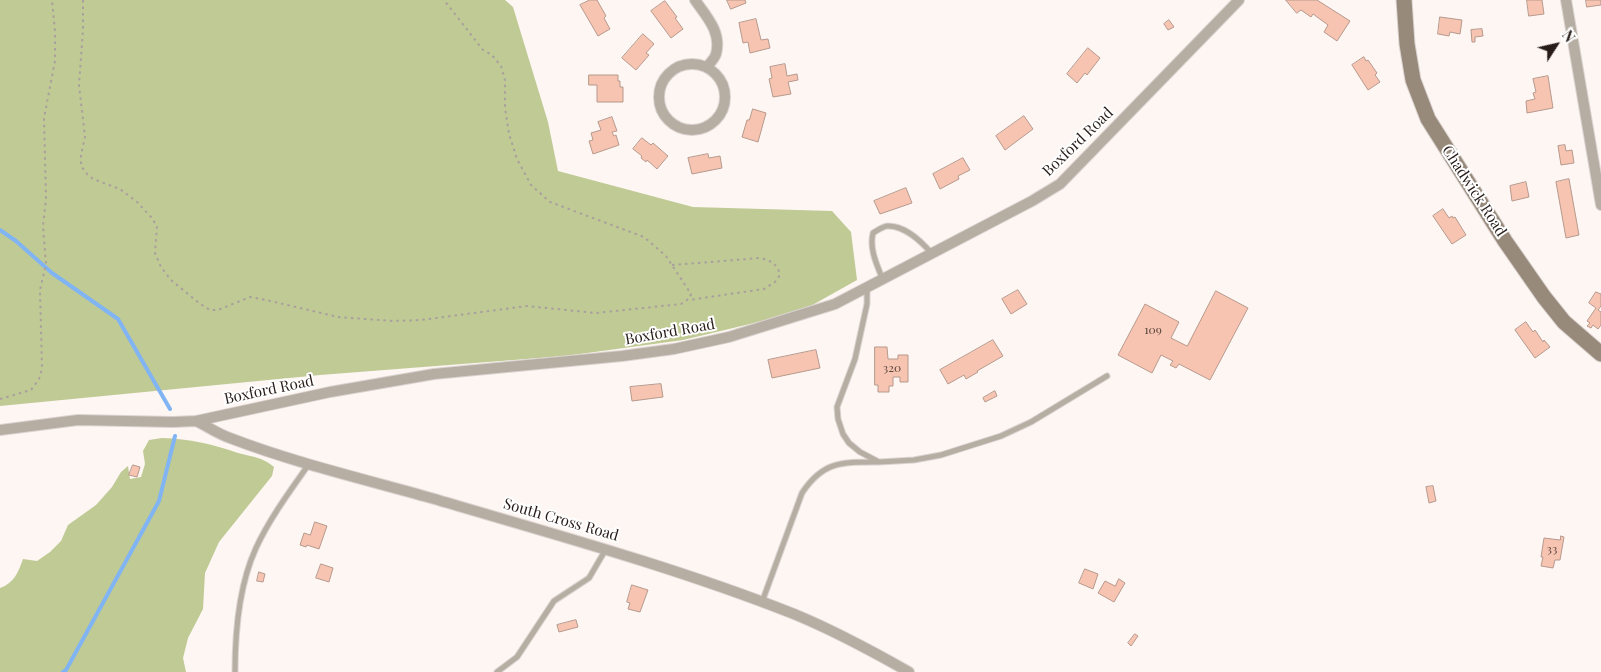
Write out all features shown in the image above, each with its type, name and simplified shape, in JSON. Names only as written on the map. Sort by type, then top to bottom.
[{"type":"street","points":[[694,0],[713,25],[717,38],[716,54],[707,67]]},
{"type":"street","name":"Boxford Road","points":[[0,430],[78,420],[196,421],[330,392],[434,374],[622,356],[674,349],[729,337],[835,304],[1032,201],[1060,184],[1239,0]]},
{"type":"street","name":"Chadwick Road","points":[[1404,0],[1407,44],[1413,80],[1428,119],[1505,241],[1544,297],[1564,322],[1601,354]]},
{"type":"street","points":[[1566,0],[1601,205]]},
{"type":"street","points":[[695,64],[707,67],[718,76],[724,87],[725,100],[722,113],[714,123],[702,130],[689,131],[676,127],[666,119],[660,107],[658,94],[662,82],[670,71],[682,65],[695,64]]},
{"type":"street","name":"South Cross Road","points":[[196,421],[228,438],[361,480],[607,549],[762,603],[810,622],[909,672]]},
{"type":"lane","points":[[883,280],[872,251],[874,233],[882,228],[891,226],[910,234],[932,254]]},
{"type":"lane","points":[[867,288],[867,304],[854,359],[837,407],[841,426],[849,443],[860,452],[879,462]]},
{"type":"lane","points":[[762,603],[802,493],[812,478],[824,469],[834,465],[855,462],[914,460],[941,455],[1001,436],[1031,422],[1108,376]]},
{"type":"lane","points":[[235,672],[240,609],[245,579],[255,549],[273,515],[309,464]]},
{"type":"lane","points":[[497,672],[517,657],[554,601],[588,578],[607,549]]},
{"type":"path","points":[[0,399],[31,390],[39,379],[42,369],[40,290],[46,264],[43,226],[46,198],[44,118],[55,61],[56,31],[52,0]]},
{"type":"path","points":[[83,0],[84,30],[78,85],[85,137],[81,155],[81,166],[93,179],[120,189],[152,217],[158,226],[155,253],[161,267],[171,280],[210,310],[218,310],[250,297],[338,317],[392,321],[421,320],[527,306],[596,313],[681,304],[688,300],[764,289],[776,282],[780,275],[778,268],[773,262],[760,258],[672,265]]},
{"type":"path","points":[[444,0],[483,50],[492,55],[501,66],[505,80],[505,108],[509,134],[517,159],[531,185],[550,202],[644,237],[666,256],[691,294],[688,300]]},
{"type":"green space","points":[[0,0],[505,0],[513,7],[548,122],[558,171],[693,207],[832,211],[851,232],[857,280],[800,312],[683,340],[565,356],[320,375],[0,406]]},
{"type":"green space","points":[[162,438],[182,439],[210,445],[261,459],[274,467],[272,476],[219,542],[205,573],[203,609],[188,638],[183,658],[186,672],[0,672],[0,588],[15,577],[23,559],[37,561],[50,552],[61,541],[68,525],[96,505],[112,487],[121,472],[128,466],[130,479],[141,477],[145,464],[143,451],[149,440]]},
{"type":"building","points":[[590,0],[597,0],[606,16],[604,18],[610,29],[598,36],[580,5]]},
{"type":"building","points":[[727,0],[745,0],[746,3],[731,9]]},
{"type":"building","points":[[1286,0],[1317,0],[1350,21],[1337,41],[1324,32],[1328,25],[1313,14],[1311,17],[1301,10],[1297,13]]},
{"type":"building","points":[[1527,0],[1542,0],[1544,14],[1529,16]]},
{"type":"building","points":[[1586,0],[1601,0],[1601,5],[1587,7]]},
{"type":"building","points":[[665,1],[683,29],[671,38],[651,11]]},
{"type":"building","points":[[1440,17],[1462,20],[1460,34],[1450,32],[1449,36],[1438,34]]},
{"type":"building","points":[[756,19],[761,40],[768,39],[770,48],[750,53],[748,42],[743,43],[739,23]]},
{"type":"building","points":[[1169,20],[1174,27],[1168,30],[1164,24]]},
{"type":"building","points":[[1482,29],[1483,36],[1475,37],[1475,42],[1472,42],[1471,30]]},
{"type":"building","points":[[643,34],[654,44],[646,53],[649,55],[636,70],[622,58]]},
{"type":"building","points":[[1088,48],[1100,58],[1087,75],[1085,73],[1077,83],[1067,74]]},
{"type":"building","points":[[1364,57],[1377,73],[1375,75],[1380,82],[1368,90],[1352,65]]},
{"type":"building","points":[[785,64],[787,76],[797,74],[798,80],[788,82],[791,94],[773,97],[769,79],[772,78],[770,67]]},
{"type":"building","points":[[589,75],[618,75],[620,87],[623,87],[623,102],[597,102],[597,85],[589,85]]},
{"type":"building","points":[[1548,76],[1553,108],[1527,113],[1526,101],[1535,99],[1533,93],[1536,92],[1533,79]]},
{"type":"building","points":[[753,109],[766,113],[758,142],[742,137],[747,120],[749,120]]},
{"type":"building","points":[[1024,116],[1033,129],[1005,150],[996,136]]},
{"type":"building","points":[[612,117],[617,131],[612,132],[614,136],[616,135],[619,145],[593,154],[589,141],[593,140],[591,133],[601,130],[598,122]]},
{"type":"building","points":[[642,138],[651,145],[653,143],[668,156],[657,169],[647,160],[646,162],[641,158],[642,156],[633,149]]},
{"type":"building","points":[[1565,145],[1566,151],[1572,150],[1574,163],[1561,165],[1558,146]]},
{"type":"building","points":[[708,154],[709,158],[720,156],[722,168],[692,174],[688,158]]},
{"type":"building","points":[[963,158],[970,170],[958,176],[959,179],[940,189],[933,174]]},
{"type":"building","points":[[1569,179],[1579,235],[1566,238],[1556,182]]},
{"type":"building","points":[[1526,182],[1529,197],[1512,201],[1510,186]]},
{"type":"building","points":[[906,188],[912,203],[880,214],[874,201]]},
{"type":"building","points":[[1443,209],[1449,218],[1455,217],[1466,235],[1452,244],[1433,216]]},
{"type":"building","points":[[1018,290],[1027,304],[1011,314],[1002,299]]},
{"type":"building","points":[[1216,291],[1248,308],[1210,380],[1179,364],[1176,368],[1170,365],[1173,361],[1161,355],[1152,373],[1118,355],[1145,304],[1179,322],[1171,338],[1187,346]]},
{"type":"building","points":[[1596,292],[1601,294],[1601,306],[1598,310],[1601,312],[1601,325],[1598,329],[1593,325],[1591,328],[1587,326],[1590,323],[1587,321],[1596,308],[1589,303]]},
{"type":"building","points":[[1526,322],[1533,332],[1535,330],[1543,342],[1544,340],[1550,347],[1535,358],[1515,330]]},
{"type":"building","points":[[993,340],[1003,356],[966,379],[964,375],[948,384],[940,370]]},
{"type":"building","points":[[875,347],[887,347],[888,359],[898,359],[898,355],[908,355],[908,382],[900,382],[900,377],[893,377],[893,386],[889,386],[889,392],[878,392],[878,385],[875,385]]},
{"type":"building","points":[[816,350],[820,368],[772,378],[768,360]]},
{"type":"building","points":[[661,384],[663,397],[632,401],[630,387]]},
{"type":"building","points":[[995,391],[997,396],[985,402],[983,398]]},
{"type":"building","points":[[133,465],[140,467],[137,477],[129,475]]},
{"type":"building","points":[[1433,486],[1436,501],[1429,503],[1426,487]]},
{"type":"building","points":[[315,522],[327,526],[319,549],[300,545],[304,533],[310,535]]},
{"type":"building","points":[[1561,536],[1564,537],[1560,560],[1555,560],[1553,568],[1541,566],[1544,538],[1560,540]]},
{"type":"building","points":[[321,564],[333,568],[329,582],[316,578]]},
{"type":"building","points":[[1085,569],[1098,574],[1093,589],[1079,583]]},
{"type":"building","points":[[259,572],[265,574],[263,582],[257,581]]},
{"type":"building","points":[[1119,579],[1125,583],[1114,602],[1098,593],[1105,581],[1115,586]]},
{"type":"building","points":[[632,585],[648,590],[640,612],[628,609],[630,603],[627,602]]},
{"type":"building","points":[[576,620],[578,627],[559,632],[557,625]]},
{"type":"building","points":[[1135,634],[1138,636],[1131,646],[1128,643]]},
{"type":"waterway","points":[[0,230],[16,241],[52,273],[118,319],[170,409]]},
{"type":"waterway","points":[[63,672],[66,670],[159,501],[175,436]]}]
